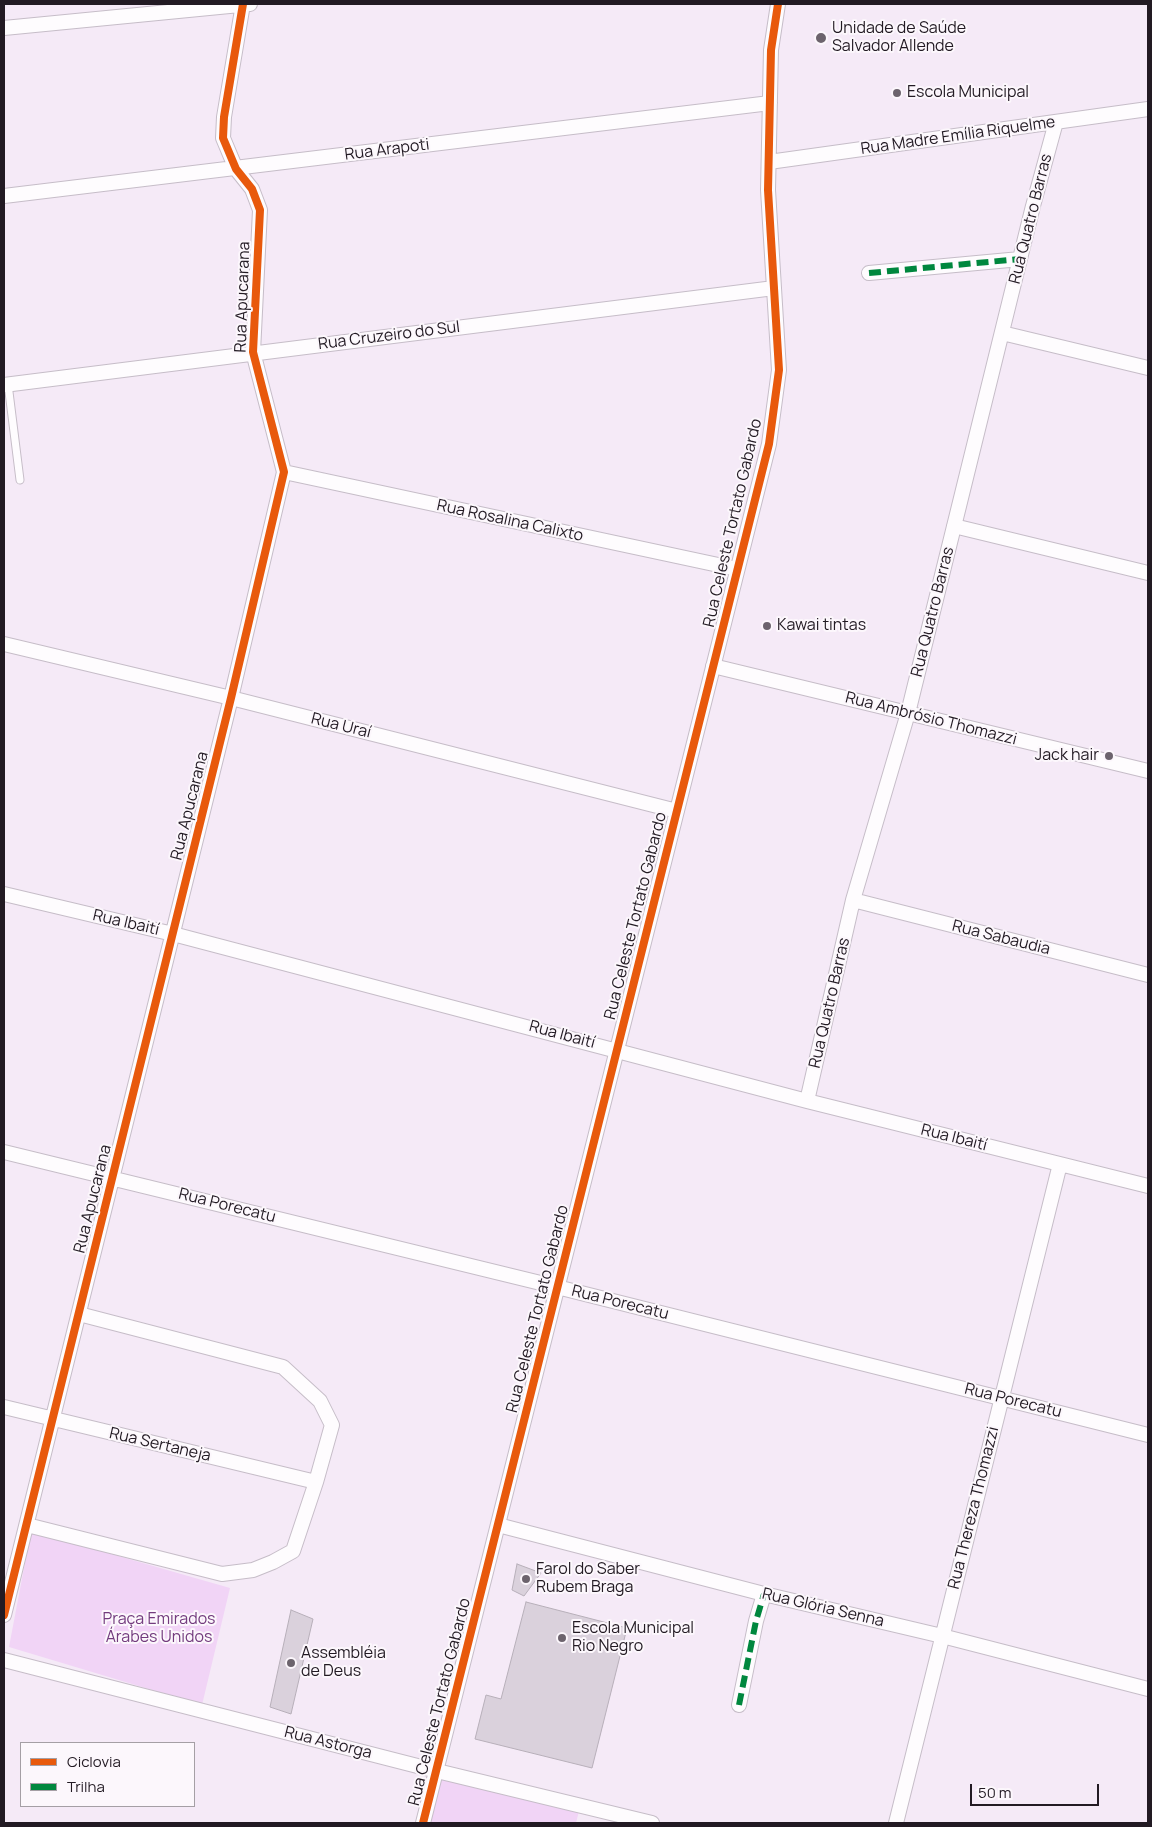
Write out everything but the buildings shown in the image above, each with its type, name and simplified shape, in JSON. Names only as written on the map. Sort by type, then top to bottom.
[{"type":"street","points":[[4,28],[245,4]]},
{"type":"street","name":"Rua Apucarana","points":[[4,1615],[231,698],[284,472],[253,352],[260,210],[252,189],[236,169],[223,138],[224,117],[245,4]]},
{"type":"street","name":"Rua Celeste Tortato Gabardo","points":[[424,1823],[768,444],[779,370],[768,190],[771,50],[778,4]]},
{"type":"street","name":"Rua Arapoti","points":[[4,196],[770,104]]},
{"type":"street","name":"Rua Madre Emília Riquelme","points":[[769,162],[1148,110]]},
{"type":"street","name":"Rua Quatro Barras","points":[[807,1101],[853,900],[908,713],[1033,206],[1056,122]]},
{"type":"street","points":[[869,273],[1020,259]]},
{"type":"street","name":"Rua Cruzeiro do Sul","points":[[6,385],[253,352],[774,288]]},
{"type":"street","points":[[1002,333],[1148,368]]},
{"type":"street","name":"Rua Rosalina Calixto","points":[[284,472],[737,569]]},
{"type":"street","points":[[954,526],[1148,573]]},
{"type":"street","name":"Rua Uraí","points":[[4,644],[231,698],[677,810]]},
{"type":"street","name":"Rua Ambrósio Thomazzi","points":[[713,666],[1148,771]]},
{"type":"street","name":"Rua Ibaití","points":[[4,894],[173,934],[807,1101],[1148,1186]]},
{"type":"street","name":"Rua Sabaudia","points":[[853,900],[1148,976]]},
{"type":"street","name":"Rua Porecatu","points":[[4,1152],[1148,1435]]},
{"type":"street","name":"Rua Thereza Thomazzi","points":[[896,1823],[1060,1164]]},
{"type":"street","points":[[27,1525],[222,1574],[254,1570],[293,1551],[332,1426],[320,1401],[283,1367],[79,1314]]},
{"type":"street","name":"Rua Sertaneja","points":[[4,1407],[316,1482]]},
{"type":"street","name":"Rua Glória Senna","points":[[498,1525],[764,1594],[942,1636],[1148,1689]]},
{"type":"street","points":[[739,1705],[756,1620],[764,1594]]},
{"type":"street","name":"Rua Astorga","points":[[4,1660],[436,1771],[652,1823]]},
{"type":"lane","points":[[6,385],[20,480]]},
{"type":"green space","name":"Praça Emirados Árabes Unidos","points":[[31,1531],[230,1588],[202,1705],[9,1647]]},
{"type":"green space","points":[[441,1778],[579,1811],[576,1823],[429,1823]]},
{"type":"marked path","points":[[869,273],[1020,259]]},
{"type":"marked path","points":[[739,1705],[756,1621],[764,1594]]},
{"type":"cycle path","points":[[4,1615],[231,698],[284,472],[253,352],[260,210],[252,189],[236,169],[223,138],[224,117],[243,4]]},
{"type":"cycle path","points":[[423,1823],[769,444],[779,370],[768,190],[771,50],[778,4]]},
{"type":"place","name":"Unidade de Saúde Salvador Allende","points":[[821,38]]},
{"type":"place","name":"Escola Municipal","points":[[897,93]]},
{"type":"place","name":"Kawai tintas","points":[[767,626]]},
{"type":"place","name":"Jack hair","points":[[1109,756]]},
{"type":"place","name":"Farol do Saber Rubem Braga","points":[[526,1579]]},
{"type":"place","name":"Escola Municipal Rio Negro","points":[[562,1638]]},
{"type":"place","name":"Assembléia de Deus","points":[[291,1663]]}]
